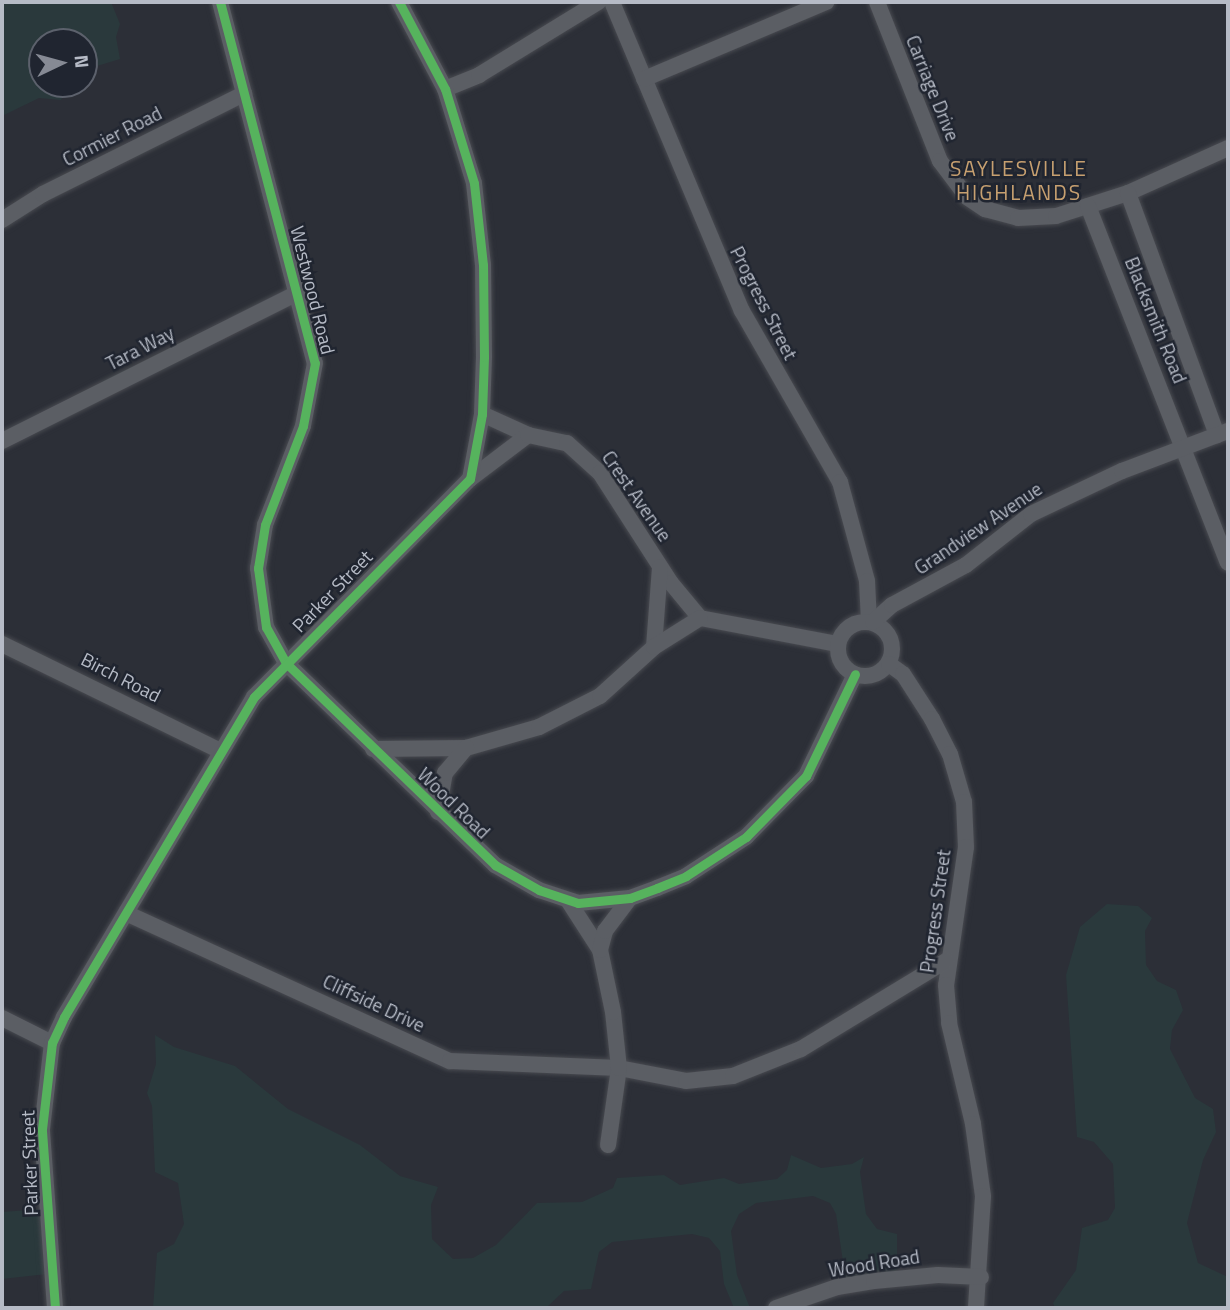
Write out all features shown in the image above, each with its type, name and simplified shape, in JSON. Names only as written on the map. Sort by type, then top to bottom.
[{"type":"street","name":"Westwood Road","points":[[220,2],[311,339],[314,384],[265,526],[258,568],[264,621],[286,663]]},
{"type":"street","points":[[399,2],[444,89],[464,145],[478,217],[483,265],[482,414],[470,479]]},
{"type":"street","points":[[444,89],[479,75],[598,2]]},
{"type":"street","name":"Progress Street","points":[[612,2],[742,311],[840,482],[867,581],[871,622]]},
{"type":"street","points":[[644,79],[826,2]]},
{"type":"street","name":"Carriage Drive","points":[[877,2],[940,161],[967,197],[985,209],[1018,218],[1056,216],[1128,193],[1228,148]]},
{"type":"street","name":"Cormier Road","points":[[2,220],[43,194],[244,94]]},
{"type":"street","name":"Blacksmith Road","points":[[1128,193],[1223,433]]},
{"type":"street","name":"Blacksmith Road","points":[[1088,206],[1228,563]]},
{"type":"street","name":"Tara Way","points":[[2,441],[297,293]]},
{"type":"street","name":"Crest Avenue","points":[[482,414],[528,435],[567,443],[592,465],[638,526],[660,567],[700,618]]},
{"type":"street","name":"Grandview Avenue","points":[[871,622],[892,605],[966,565],[1031,514],[1081,488],[1223,433]]},
{"type":"street","points":[[470,479],[528,435]]},
{"type":"street","name":"Parker Street","points":[[55,1308],[42,1129],[52,1043],[79,988],[254,697],[470,479]]},
{"type":"street","name":"Crest Avenue","points":[[654,647],[660,567]]},
{"type":"street","points":[[373,749],[466,748],[569,713],[600,696],[654,647],[700,618],[837,644]]},
{"type":"street","points":[[871,622],[884,630],[892,648],[889,664],[881,672],[855,674],[843,666],[837,644],[850,626],[871,622]]},
{"type":"street","name":"Birch Road","points":[[2,644],[220,751]]},
{"type":"street","name":"Wood Road","points":[[286,663],[495,865],[569,902]]},
{"type":"street","name":"Progress Street","points":[[889,664],[903,674],[932,719],[950,754],[964,802],[965,857],[946,961],[948,1023],[979,1157],[981,1277],[976,1308]]},
{"type":"street","points":[[608,1145],[619,1068],[613,1012],[600,950],[569,902],[630,898],[686,876],[770,817],[806,776],[855,674]]},
{"type":"street","points":[[438,812],[445,773],[466,748]]},
{"type":"street","points":[[600,950],[605,931],[630,898]]},
{"type":"street","name":"Cliffside Drive","points":[[126,913],[450,1061],[619,1068],[686,1081],[733,1076],[826,1037],[946,961]]},
{"type":"street","points":[[2,1018],[52,1043]]},
{"type":"street","name":"Wood Road","points":[[776,1308],[836,1287],[874,1281],[917,1276],[981,1277]]},
{"type":"shaded area","points":[[2,2],[111,2],[120,24],[116,37],[120,59],[98,66],[98,28],[28,28],[28,98],[39,98],[2,116]]},
{"type":"shaded area","points":[[1107,904],[1138,906],[1152,918],[1145,931],[1146,965],[1157,981],[1176,990],[1183,1010],[1172,1030],[1170,1049],[1195,1098],[1213,1109],[1216,1132],[1203,1160],[1187,1223],[1198,1263],[1228,1277],[1228,1308],[1055,1308],[1053,1303],[1076,1270],[1082,1228],[1108,1220],[1115,1208],[1113,1164],[1094,1142],[1077,1137],[1066,975],[1080,927]]},
{"type":"shaded area","points":[[155,1035],[174,1047],[235,1066],[288,1109],[360,1145],[400,1176],[438,1187],[431,1205],[432,1239],[453,1259],[473,1258],[496,1245],[537,1203],[582,1202],[613,1188],[617,1178],[664,1175],[680,1185],[724,1178],[739,1184],[777,1179],[787,1170],[791,1155],[821,1168],[852,1164],[864,1157],[860,1172],[866,1214],[877,1229],[897,1234],[897,1277],[846,1282],[836,1214],[830,1203],[813,1196],[756,1203],[739,1214],[731,1231],[737,1275],[750,1308],[734,1308],[724,1284],[720,1251],[709,1238],[692,1234],[612,1242],[599,1252],[591,1289],[564,1291],[546,1308],[153,1308],[157,1253],[174,1244],[184,1224],[178,1183],[155,1172],[152,1106],[147,1093],[156,1064]]},
{"type":"shaded area","points":[[41,1209],[47,1274],[2,1279],[2,1212]]},
{"type":"cycle path","points":[[220,2],[315,363],[303,426],[265,525],[258,568],[266,627],[286,663],[495,865],[539,890],[578,903],[630,898],[657,888],[686,876],[746,837],[806,776],[855,674]]},
{"type":"cycle path","points":[[55,1308],[42,1129],[52,1043],[64,1017],[254,697],[470,479],[482,414],[484,357],[483,265],[474,183],[445,89],[399,2]]},
{"type":"district","name":"SAYLESVILLE HIGHLANDS","points":[[1019,180]]}]
